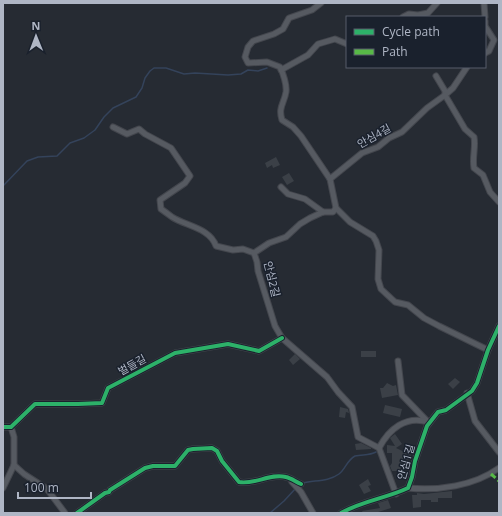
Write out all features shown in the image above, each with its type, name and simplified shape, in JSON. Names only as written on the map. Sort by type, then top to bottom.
[{"type":"street","points":[[321,3],[312,10],[289,18],[283,29],[274,34],[253,41],[245,56],[248,63],[267,62],[280,67],[287,90],[281,107],[280,113],[282,120],[293,127],[301,136],[330,179],[336,208],[350,222],[373,236],[376,241],[379,250],[378,279],[381,289],[394,302],[408,305],[424,318],[488,350]]},
{"type":"street","points":[[405,16],[409,14],[418,15],[428,13],[437,3]]},
{"type":"street","points":[[484,3],[485,16]]},
{"type":"street","points":[[486,28],[494,40],[489,51],[486,52]]},
{"type":"street","points":[[281,70],[308,55],[318,44],[335,39],[346,44]]},
{"type":"street","name":"안심4길","points":[[330,179],[362,153],[378,147],[389,138],[402,132],[427,108],[453,88],[466,68]]},
{"type":"street","points":[[436,76],[445,91],[445,95],[465,129],[474,137],[475,142],[472,160],[474,168],[483,175],[490,192],[499,202]]},
{"type":"street","name":"안심2길","points":[[113,127],[127,134],[139,129],[145,134],[171,148],[190,176],[185,183],[160,200],[161,209],[172,217],[197,227],[214,239],[216,246],[233,250],[243,249],[254,253],[275,326],[282,338],[327,377],[338,392],[352,406],[358,437],[379,448]]},
{"type":"street","points":[[281,187],[288,194],[305,199],[323,212]]},
{"type":"street","points":[[254,253],[269,243],[286,237],[300,224],[323,212],[332,212],[336,208]]},
{"type":"street","name":"안심1길","points":[[408,488],[427,426],[438,412],[446,410],[472,390],[477,383],[488,350],[496,336],[499,326]]},
{"type":"street","name":"벌들길","points":[[11,427],[36,404],[102,403],[108,388],[175,353],[228,344],[259,351],[282,338]]},
{"type":"street","points":[[398,361],[402,395],[430,423]]},
{"type":"street","points":[[467,394],[475,421],[499,452]]},
{"type":"street","points":[[396,494],[379,448],[384,437],[404,422],[420,420],[430,423]]},
{"type":"street","points":[[3,427],[11,427],[14,437],[14,465],[3,488]]},
{"type":"street","points":[[76,513],[105,493],[109,492],[139,470],[153,466],[176,466],[188,450],[193,449],[212,448],[217,451],[222,461],[239,482],[245,483],[275,476],[287,477],[301,484]]},
{"type":"street","points":[[14,465],[24,474],[47,489],[65,513]]},
{"type":"street","name":"안심1길","points":[[341,513],[352,507],[396,494],[408,488],[421,489],[460,486],[491,474],[499,468]]},
{"type":"street","points":[[292,482],[301,492],[313,513]]},
{"type":"building","points":[[276,157],[280,165],[273,168],[272,165],[267,168],[265,163]]},
{"type":"building","points":[[289,173],[294,181],[287,185],[282,177]]},
{"type":"building","points":[[361,351],[376,351],[376,357],[361,357]]},
{"type":"building","points":[[295,354],[300,359],[293,365],[289,360]]},
{"type":"building","points":[[455,378],[460,382],[453,389],[448,384]]},
{"type":"building","points":[[387,383],[393,386],[396,385],[398,395],[382,398],[380,388],[383,388]]},
{"type":"building","points":[[385,405],[402,409],[400,417],[383,413]]},
{"type":"building","points":[[340,407],[348,409],[349,413],[346,412],[345,418],[339,417]]},
{"type":"building","points":[[395,434],[402,444],[396,448],[411,455],[410,459],[405,460],[404,464],[400,463],[401,471],[392,471],[390,466],[392,463],[392,453],[387,453],[387,445],[395,446],[390,438]]},
{"type":"building","points":[[361,443],[371,449],[356,450],[355,444]]},
{"type":"building","points":[[368,479],[371,485],[368,486],[371,491],[364,494],[359,485]]},
{"type":"building","points":[[452,491],[452,498],[438,498],[438,502],[421,500],[421,507],[413,508],[412,495],[417,495],[417,493],[424,494]]},
{"type":"building","points":[[388,500],[391,508],[375,513],[363,513],[362,511],[380,508],[378,503]]},
{"type":"waterway","points":[[3,186],[27,161],[38,157],[57,156],[70,143],[84,138],[95,130],[104,117],[113,108],[136,97],[142,88],[145,78],[154,68],[166,68],[184,74],[195,73],[228,75],[241,74],[248,70],[258,71],[267,68]]},
{"type":"waterway","points":[[303,483],[326,480],[335,477],[355,456],[376,452]]},
{"type":"waterway","points":[[270,513],[296,488]]},
{"type":"marked path","points":[[491,474],[499,481]]},
{"type":"cycle path","points":[[341,513],[357,505],[408,488],[415,461],[427,426],[438,412],[446,410],[472,391],[477,383],[488,350],[499,326]]},
{"type":"cycle path","points":[[3,427],[11,427],[35,404],[102,403],[108,388],[175,353],[228,344],[259,351],[282,338]]},
{"type":"cycle path","points":[[77,513],[105,493],[109,492],[145,468],[153,466],[175,466],[188,450],[193,449],[212,448],[217,451],[222,461],[239,482],[251,482],[280,476],[301,484]]}]
